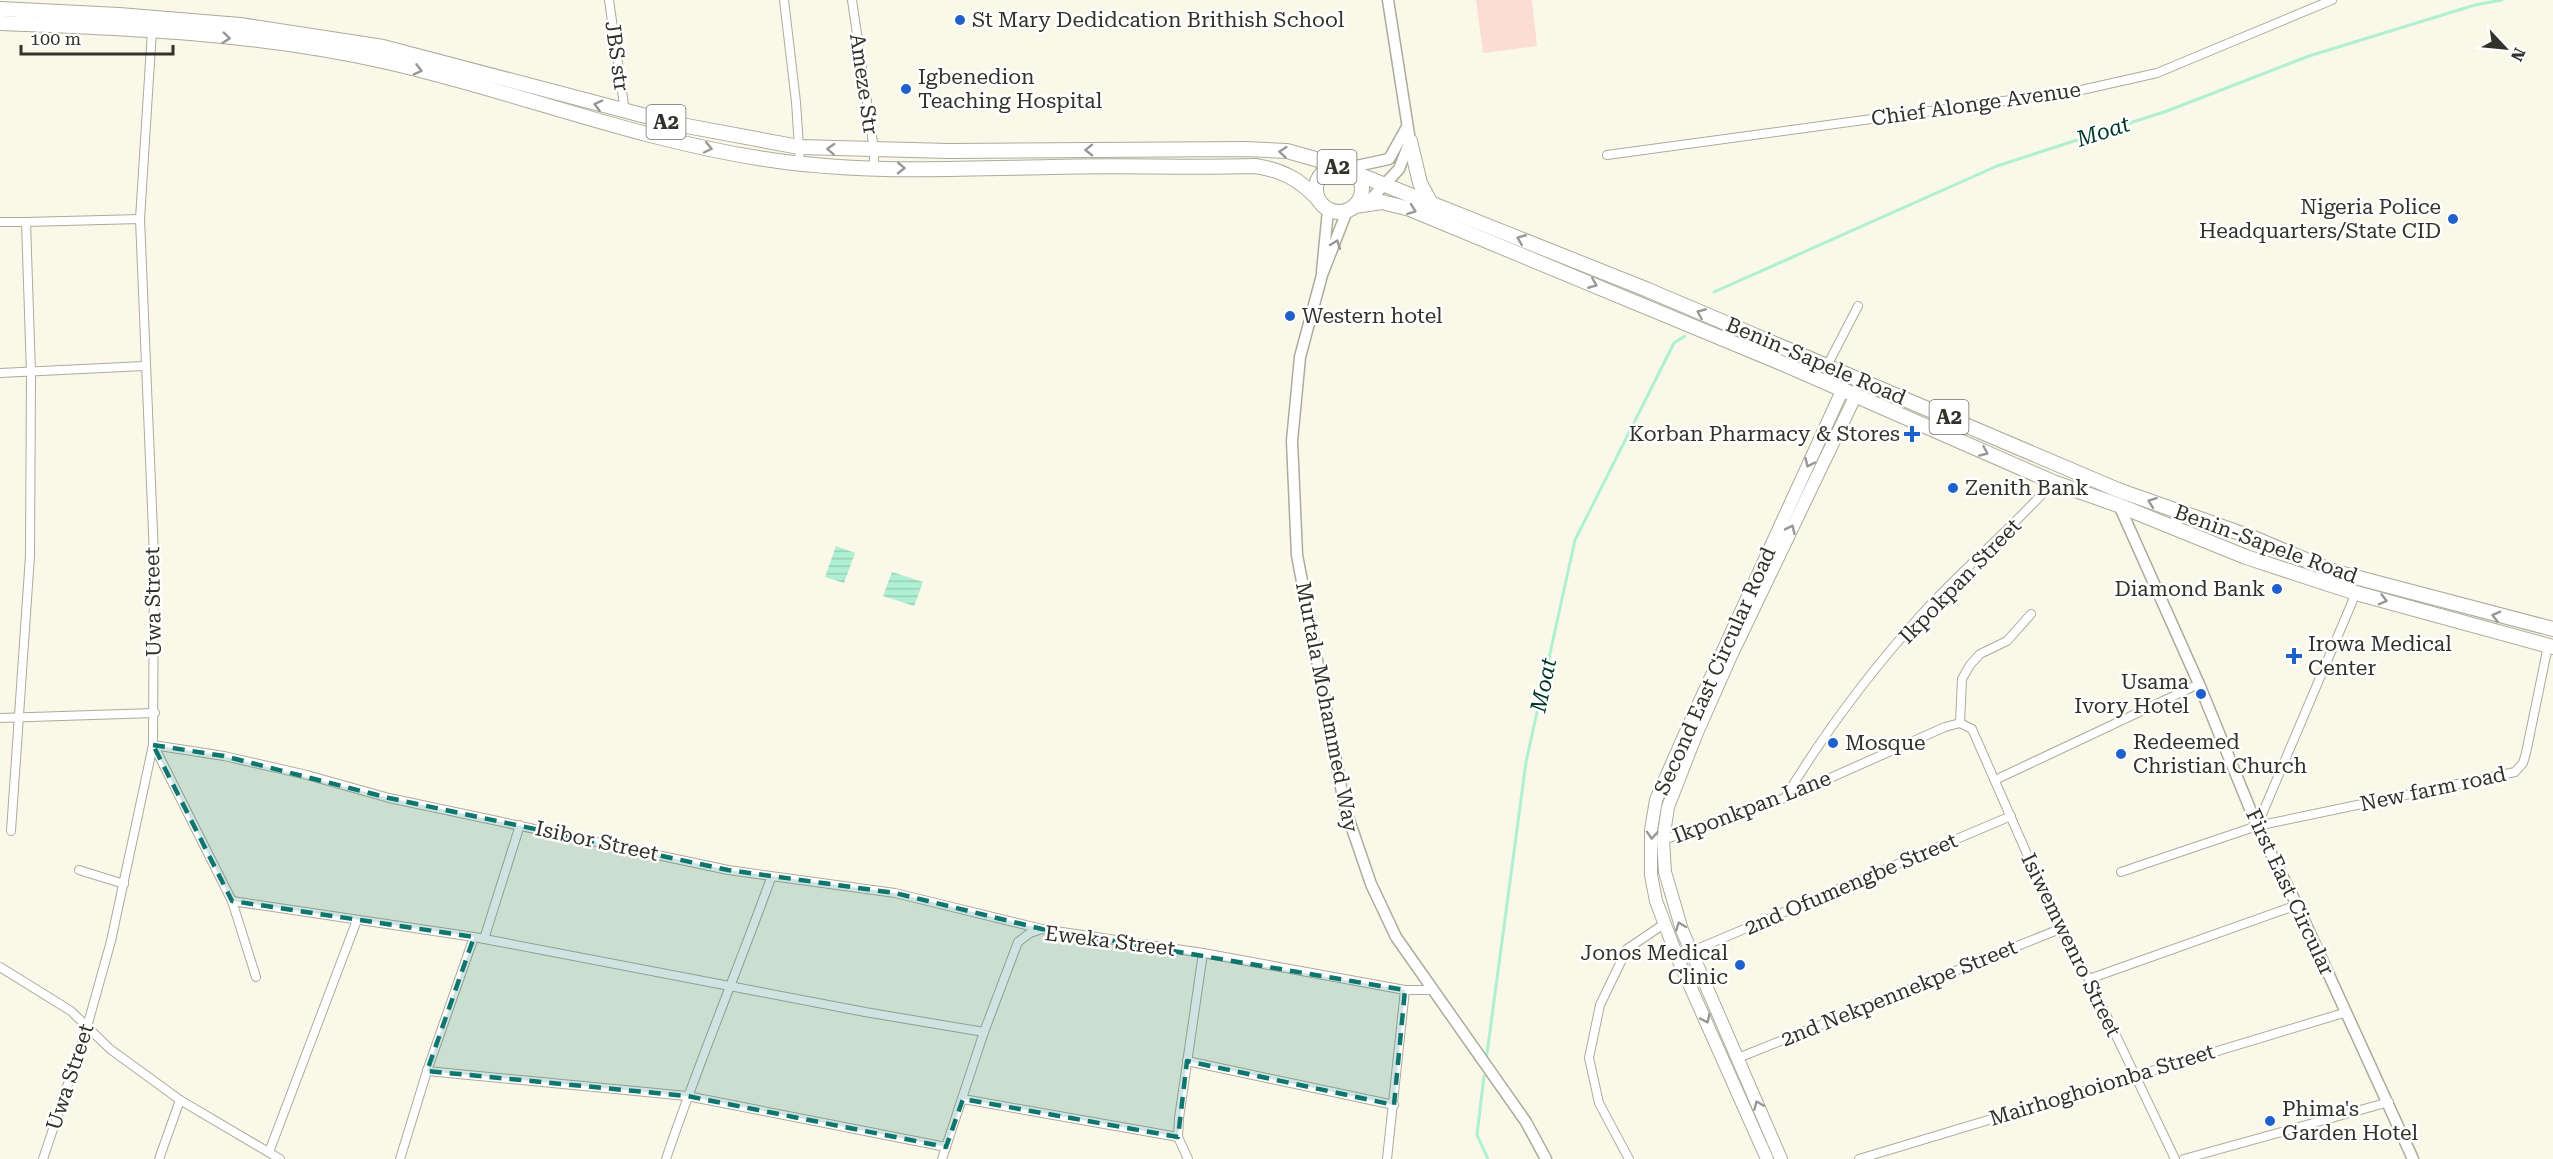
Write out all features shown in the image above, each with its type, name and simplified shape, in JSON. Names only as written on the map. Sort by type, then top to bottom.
[{"type":"highway","name":"A2","points":[[0,9],[231,24],[383,47],[625,112],[757,141],[798,147],[874,150],[1245,149],[1287,151],[1347,169],[1359,179],[1362,193],[1357,206],[1328,210],[1318,198],[1292,176],[1277,170],[1255,166],[965,170],[800,164],[757,158],[677,141],[387,62],[239,39],[152,30],[0,23]]},
{"type":"highway","points":[[1410,141],[1420,183],[1430,202]]},
{"type":"highway","name":"A2","points":[[1318,198],[1316,191],[1320,177],[1325,171],[1347,169]]},
{"type":"highway","name":"Benin-Sapele Road","points":[[1347,169],[1648,290],[2118,490],[2251,537],[2332,571],[2553,629]]},
{"type":"highway","name":"Benin-Sapele Road","points":[[1357,206],[1382,202],[1410,209],[1650,307],[2053,482],[2118,505],[2246,557],[2356,593],[2550,646]]},
{"type":"main road","name":"Second East Circular Road","points":[[1781,1159],[1690,952],[1673,907],[1665,872],[1664,840],[1668,807],[1696,735],[1849,394]]},
{"type":"main road","name":"Second East Circular Road","points":[[1767,1159],[1664,924],[1651,875],[1651,830],[1656,800],[1720,654],[1849,394]]},
{"type":"street","name":"JBS str","points":[[609,0],[625,112]]},
{"type":"street","points":[[784,0],[800,164]]},
{"type":"street","name":"Ameze Str","points":[[852,0],[874,150],[874,168]]},
{"type":"street","points":[[1322,275],[1357,206],[1387,184],[1406,156],[1410,141],[1388,0]]},
{"type":"street","name":"Chief Alonge Avenue","points":[[1607,155],[2077,91],[2157,73],[2332,0]]},
{"type":"street","name":"Uwa Street","points":[[43,1159],[87,1027],[124,884],[153,746],[155,713],[153,556],[140,219],[152,30]]},
{"type":"street","points":[[1347,169],[1389,159],[1408,124]]},
{"type":"street","points":[[1322,275],[1328,210]]},
{"type":"street","points":[[0,222],[140,219]]},
{"type":"street","points":[[11,831],[30,556],[31,373],[26,222]]},
{"type":"street","name":"Murtala Mohammed Way","points":[[1322,275],[1300,357],[1292,441],[1297,555],[1348,819],[1371,884],[1396,937],[1431,990],[1526,1122],[1546,1159]]},
{"type":"street","points":[[1827,366],[1858,306]]},
{"type":"street","points":[[0,373],[144,366]]},
{"type":"street","name":"Ikpokpan Street","points":[[1785,798],[1817,745],[1922,614],[2023,516],[2053,482]]},
{"type":"street","name":"First East Circular","points":[[2118,490],[2118,505],[2199,684],[2257,826],[2297,905],[2389,1102],[2413,1159]]},
{"type":"street","points":[[2257,826],[2356,593]]},
{"type":"street","points":[[1960,723],[1962,679],[1970,665],[1980,654],[2007,640],[2031,614]]},
{"type":"street","name":"New farm road","points":[[2121,872],[2257,826],[2515,772],[2523,763],[2526,753],[2550,646]]},
{"type":"street","points":[[1995,780],[2199,684]]},
{"type":"street","points":[[0,718],[155,713]]},
{"type":"street","name":"Ikponkpan Lane","points":[[1664,840],[1785,798],[1960,723]]},
{"type":"street","name":"Isiwemwenro Street","points":[[1960,723],[1972,729],[2060,929],[2089,979],[2175,1159]]},
{"type":"street","points":[[153,746],[232,901],[256,977]]},
{"type":"street","name":"Isibor Street","points":[[153,746],[224,756],[389,798],[771,878],[839,884],[895,893],[1042,929]]},
{"type":"street","name":"2nd Ofumengbe Street","points":[[1690,952],[2011,816]]},
{"type":"street","points":[[484,939],[520,825]]},
{"type":"street","points":[[79,870],[124,884]]},
{"type":"street","points":[[666,1159],[687,1096],[731,987],[771,878]]},
{"type":"street","points":[[232,901],[474,937],[731,987],[984,1032]]},
{"type":"street","points":[[2089,979],[2297,905]]},
{"type":"street","points":[[269,1152],[357,920]]},
{"type":"street","points":[[1629,1159],[1599,1103],[1589,1058],[1600,1005],[1627,950],[1664,924]]},
{"type":"street","name":"Eweka Street","points":[[942,1159],[984,1032],[1018,942],[1030,933],[1042,929],[1203,953],[1405,990],[1431,990]]},
{"type":"street","name":"2nd Nekpennekpe Street","points":[[1738,1058],[2060,929]]},
{"type":"street","points":[[400,1159],[427,1071],[474,937]]},
{"type":"street","points":[[1188,1159],[1178,1137],[1203,953]]},
{"type":"street","points":[[0,967],[71,1011],[110,1049],[180,1100],[280,1159]]},
{"type":"street","points":[[1387,1159],[1405,990]]},
{"type":"street","name":"Mairhoghoionba Street","points":[[1859,1159],[2347,1012]]},
{"type":"street","points":[[1187,1061],[1394,1106]]},
{"type":"street","points":[[427,1071],[687,1096],[946,1147]]},
{"type":"street","points":[[963,1099],[1178,1137]]},
{"type":"street","points":[[159,1159],[180,1100]]},
{"type":"street","points":[[2184,1159],[2389,1102]]},
{"type":"highlighted area","points":[[153,745],[224,756],[389,798],[728,870],[895,893],[1042,929],[1405,990],[1394,1105],[1187,1061],[1178,1137],[963,1099],[946,1147],[687,1096],[427,1071],[474,937],[232,901]]},
{"type":"shaded area","points":[[1476,0],[1532,0],[1537,46],[1483,53]]},
{"type":"shaded area","points":[[836,546],[855,553],[844,583],[825,577]]},
{"type":"shaded area","points":[[892,572],[923,582],[914,606],[883,596]]},
{"type":"waterway","name":"Moat","points":[[1714,292],[1997,166],[2167,111],[2309,56],[2475,5],[2502,0]]},
{"type":"waterway","name":"Moat","points":[[1486,1061],[1526,762],[1575,540],[1674,343],[1685,336]]},
{"type":"waterway","name":"Moat","points":[[1484,1076],[1477,1135],[1488,1159]]},
{"type":"place","name":"St Mary Dedidcation Brithish School","points":[[960,20]]},
{"type":"place","name":"Igbenedion Teaching Hospital","points":[[906,89]]},
{"type":"place","name":"Nigeria Police Headquarters/State CID","points":[[2453,219]]},
{"type":"place","name":"Western hotel","points":[[1290,316]]},
{"type":"place","name":"Korban Pharmacy & Stores","points":[[1912,434]]},
{"type":"place","name":"Zenith Bank","points":[[1953,488]]},
{"type":"place","name":"Diamond Bank","points":[[2277,589]]},
{"type":"place","name":"Irowa Medical Center","points":[[2294,656]]},
{"type":"place","name":"Usama Ivory Hotel","points":[[2201,694]]},
{"type":"place","name":"Mosque","points":[[1833,743]]},
{"type":"place","name":"Redeemed Christian Church","points":[[2121,754]]},
{"type":"place","name":"Jonos Medical Clinic","points":[[1740,965]]},
{"type":"place","name":"Phima's Garden Hotel","points":[[2270,1121]]}]
